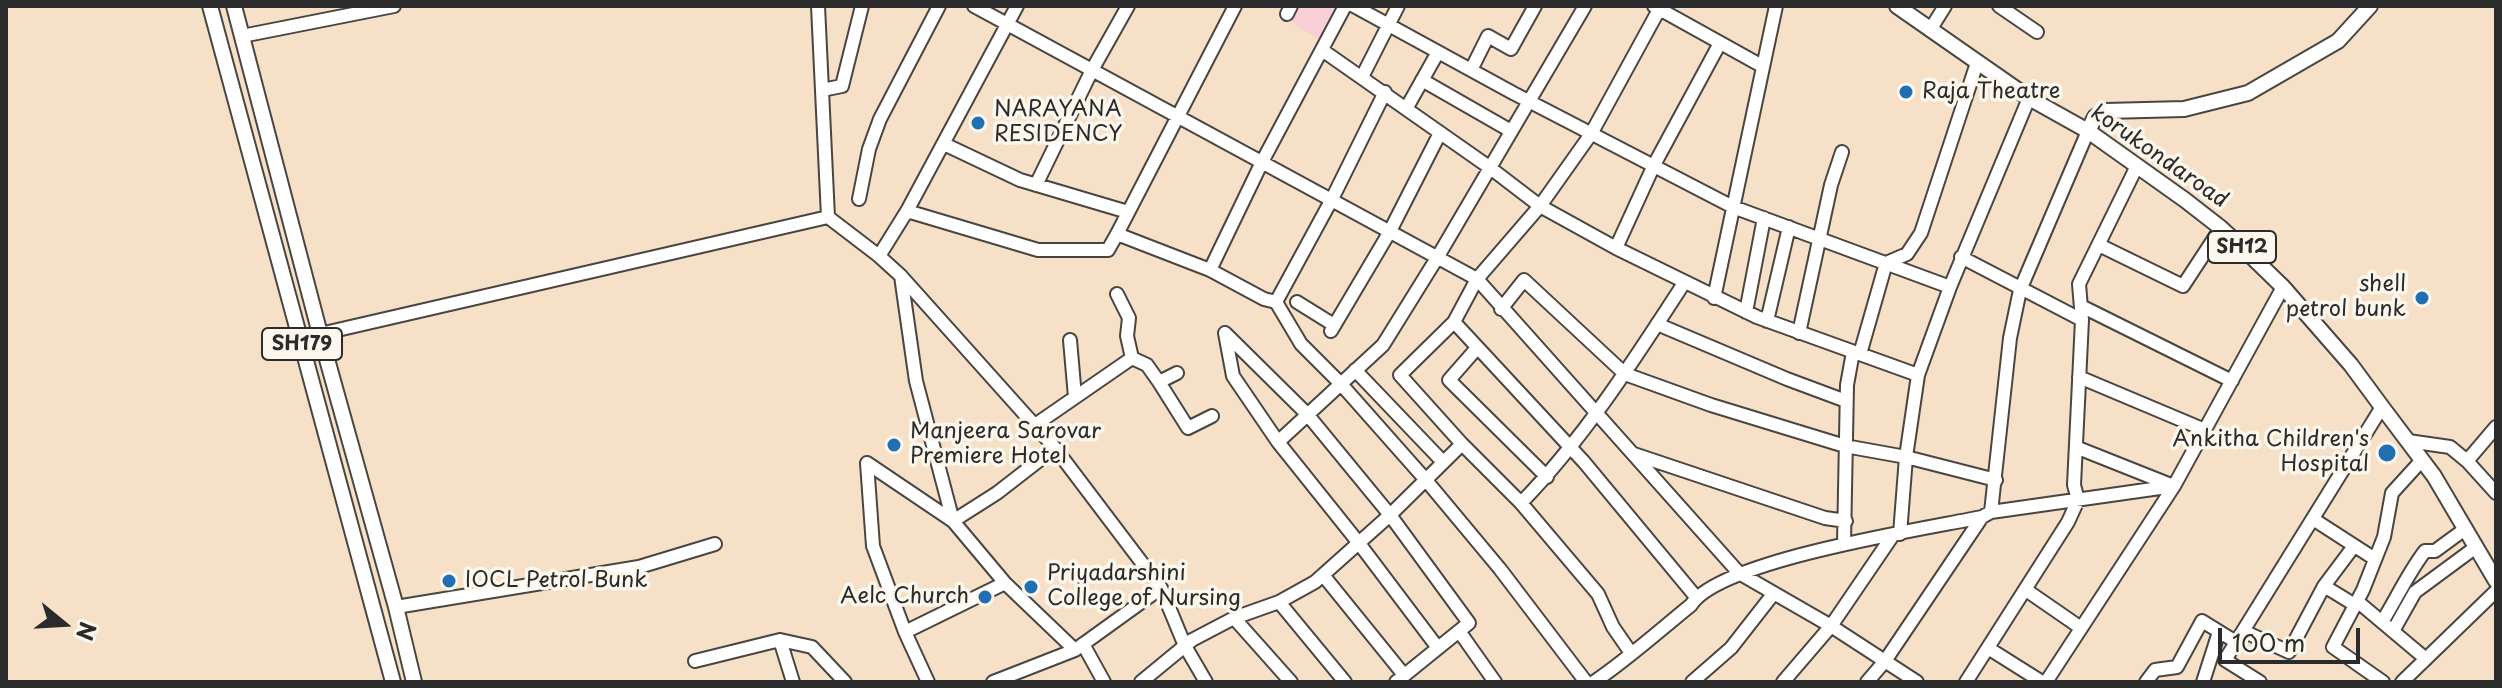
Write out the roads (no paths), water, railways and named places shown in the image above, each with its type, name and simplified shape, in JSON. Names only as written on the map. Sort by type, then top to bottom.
[{"type":"main road","name":"SH179","points":[[210,6],[393,682]]},
{"type":"main road","name":"SH179","points":[[234,6],[414,682]]},
{"type":"main road","name":"korukondaroad","points":[[1897,6],[2029,98],[2088,131],[2137,166],[2221,228],[2283,287],[2351,365],[2422,460],[2496,581]]},
{"type":"main road","points":[[2088,131],[2095,117],[2106,111],[2184,109],[2248,93],[2338,41],[2370,6]]},
{"type":"street","points":[[242,36],[394,6]]},
{"type":"street","points":[[818,6],[828,217],[901,276],[1055,448],[1161,588],[1185,646],[1206,682]]},
{"type":"street","points":[[822,90],[842,86],[862,6]]},
{"type":"street","points":[[859,199],[869,149],[880,119],[939,6]]},
{"type":"street","points":[[974,6],[1477,279],[1739,573],[1831,626],[1917,682]]},
{"type":"street","points":[[879,256],[944,144],[1017,6]]},
{"type":"street","points":[[1036,185],[1092,70],[1128,6]]},
{"type":"street","points":[[907,211],[1038,250],[1108,250],[1235,6]]},
{"type":"street","points":[[1210,270],[1262,162],[1345,6]]},
{"type":"street","points":[[1354,6],[1733,207],[1950,287]]},
{"type":"street","points":[[1362,77],[1398,6]]},
{"type":"street","points":[[1471,70],[1488,36],[1511,49],[1535,6]]},
{"type":"street","points":[[1278,442],[1383,345],[1585,6]]},
{"type":"street","points":[[1714,298],[1776,6]]},
{"type":"street","points":[[1930,30],[1945,6]]},
{"type":"street","points":[[1999,6],[2037,32]]},
{"type":"street","points":[[1631,653],[1613,627],[1598,594],[1521,503],[1400,375],[1454,322],[1477,279],[1540,206],[1591,134],[1658,7],[1762,66]]},
{"type":"street","points":[[1616,248],[1654,165],[1720,43]]},
{"type":"street","points":[[1322,50],[1385,92],[1540,206],[1616,248],[1767,321],[1918,375]]},
{"type":"street","points":[[1406,109],[1438,52]]},
{"type":"street","points":[[1844,543],[1846,401],[1856,353],[1886,263],[1907,254],[1921,233],[1977,63]]},
{"type":"street","points":[[1422,80],[1511,131]]},
{"type":"street","points":[[1276,302],[1385,92]]},
{"type":"street","points":[[1783,682],[1831,626],[1896,535],[1918,375],[1961,257],[2029,98]]},
{"type":"street","points":[[1867,682],[1885,661],[1986,515],[1996,480],[2010,338],[2020,290],[2088,131]]},
{"type":"street","points":[[1297,302],[1332,328],[1389,233],[1440,133]]},
{"type":"street","points":[[944,144],[1036,185],[1128,212]]},
{"type":"street","points":[[1799,333],[1831,185],[1842,152]]},
{"type":"street","points":[[1966,682],[2068,522],[2078,500],[2074,485],[2082,320],[2079,284],[2137,166]]},
{"type":"street","points":[[320,334],[828,217]]},
{"type":"street","points":[[1746,312],[1764,218]]},
{"type":"street","points":[[1767,321],[1789,227]]},
{"type":"street","points":[[2099,245],[2183,286],[2221,228]]},
{"type":"street","points":[[1117,234],[1210,270],[1264,299],[1276,302],[1301,344],[1425,479],[1500,569],[1586,682]]},
{"type":"street","points":[[1961,257],[2082,320]]},
{"type":"street","points":[[901,276],[916,381],[953,521]]},
{"type":"street","points":[[1501,309],[1524,280],[1625,374],[1711,405],[1845,446],[1906,457],[1996,480]]},
{"type":"street","points":[[1521,503],[1547,477],[1596,415],[1684,283]]},
{"type":"street","points":[[1988,648],[2044,682],[2174,486],[2283,287]]},
{"type":"street","points":[[1117,294],[1129,318],[1127,336],[1132,358]]},
{"type":"street","points":[[2081,306],[2232,381]]},
{"type":"street","points":[[1454,322],[1570,447],[1696,597]]},
{"type":"street","points":[[1657,324],[1846,401]]},
{"type":"street","points":[[1323,575],[1400,679],[1469,623],[1390,515],[1307,414],[1225,333],[1233,376],[1278,442],[1438,648]]},
{"type":"street","points":[[1070,340],[1075,397]]},
{"type":"street","points":[[1477,348],[1449,380],[1547,477]]},
{"type":"street","points":[[1035,425],[1132,358]]},
{"type":"street","points":[[1132,358],[1147,365],[1188,428],[1212,416]]},
{"type":"street","points":[[1355,370],[1443,462]]},
{"type":"street","points":[[1159,382],[1177,373]]},
{"type":"street","points":[[2079,377],[2205,430]]},
{"type":"street","points":[[2260,682],[2225,660],[2382,407]]},
{"type":"street","points":[[2467,461],[2496,427]]},
{"type":"street","points":[[2408,441],[2450,447],[2496,493]]},
{"type":"street","points":[[1141,682],[1206,631],[1279,602],[1323,575],[1462,444]]},
{"type":"street","points":[[953,521],[997,493],[1055,448]]},
{"type":"street","points":[[2078,448],[2174,486]]},
{"type":"street","points":[[1631,453],[1825,518],[1846,521]]},
{"type":"street","points":[[2383,682],[2333,647],[2384,537],[2392,493],[2422,460]]},
{"type":"street","points":[[928,682],[905,632],[873,546],[867,463],[953,521],[1005,583],[1079,647],[1104,682]]},
{"type":"street","points":[[1594,682],[1691,605],[1696,597],[1739,573],[1844,543],[1986,515],[2174,486]]},
{"type":"street","points":[[2313,519],[2375,559]]},
{"type":"street","points":[[2382,622],[2406,585],[2411,569],[2425,551],[2435,551],[2465,529]]},
{"type":"street","points":[[396,607],[639,567],[715,544]]},
{"type":"street","points":[[2146,682],[2155,670],[2177,667],[2202,621],[2219,632],[2289,652],[2324,586],[2354,546]]},
{"type":"street","points":[[2393,631],[2415,592],[2476,547]]},
{"type":"street","points":[[905,632],[1005,583]]},
{"type":"street","points":[[2324,586],[2356,603],[2426,659]]},
{"type":"street","points":[[993,682],[1079,647],[1161,588]]},
{"type":"street","points":[[2026,590],[2081,628]]},
{"type":"street","points":[[2402,682],[2496,591]]},
{"type":"street","points":[[1692,682],[1731,648],[1774,593]]},
{"type":"street","points":[[1279,602],[1345,682]]},
{"type":"street","points":[[1234,618],[1291,682]]},
{"type":"street","points":[[1459,631],[1495,682]]},
{"type":"street","points":[[2203,682],[2219,632]]},
{"type":"street","points":[[695,661],[780,640],[812,647],[845,682]]},
{"type":"street","points":[[780,640],[793,682]]},
{"type":"place","name":"Raja Theatre","points":[[1906,92]]},
{"type":"place","name":"NARAYANA RESIDENCY","points":[[978,123]]},
{"type":"place","name":"shell petrol bunk","points":[[2422,298]]},
{"type":"place","name":"Manjeera Sarovar Premiere Hotel","points":[[894,445]]},
{"type":"place","name":"Ankitha Children's Hospital","points":[[2387,453]]},
{"type":"place","name":"IOCL Petrol Bunk","points":[[449,581]]},
{"type":"place","name":"Priyadarshini College of Nursing","points":[[1031,587]]},
{"type":"place","name":"Aelc Church","points":[[985,597]]}]
